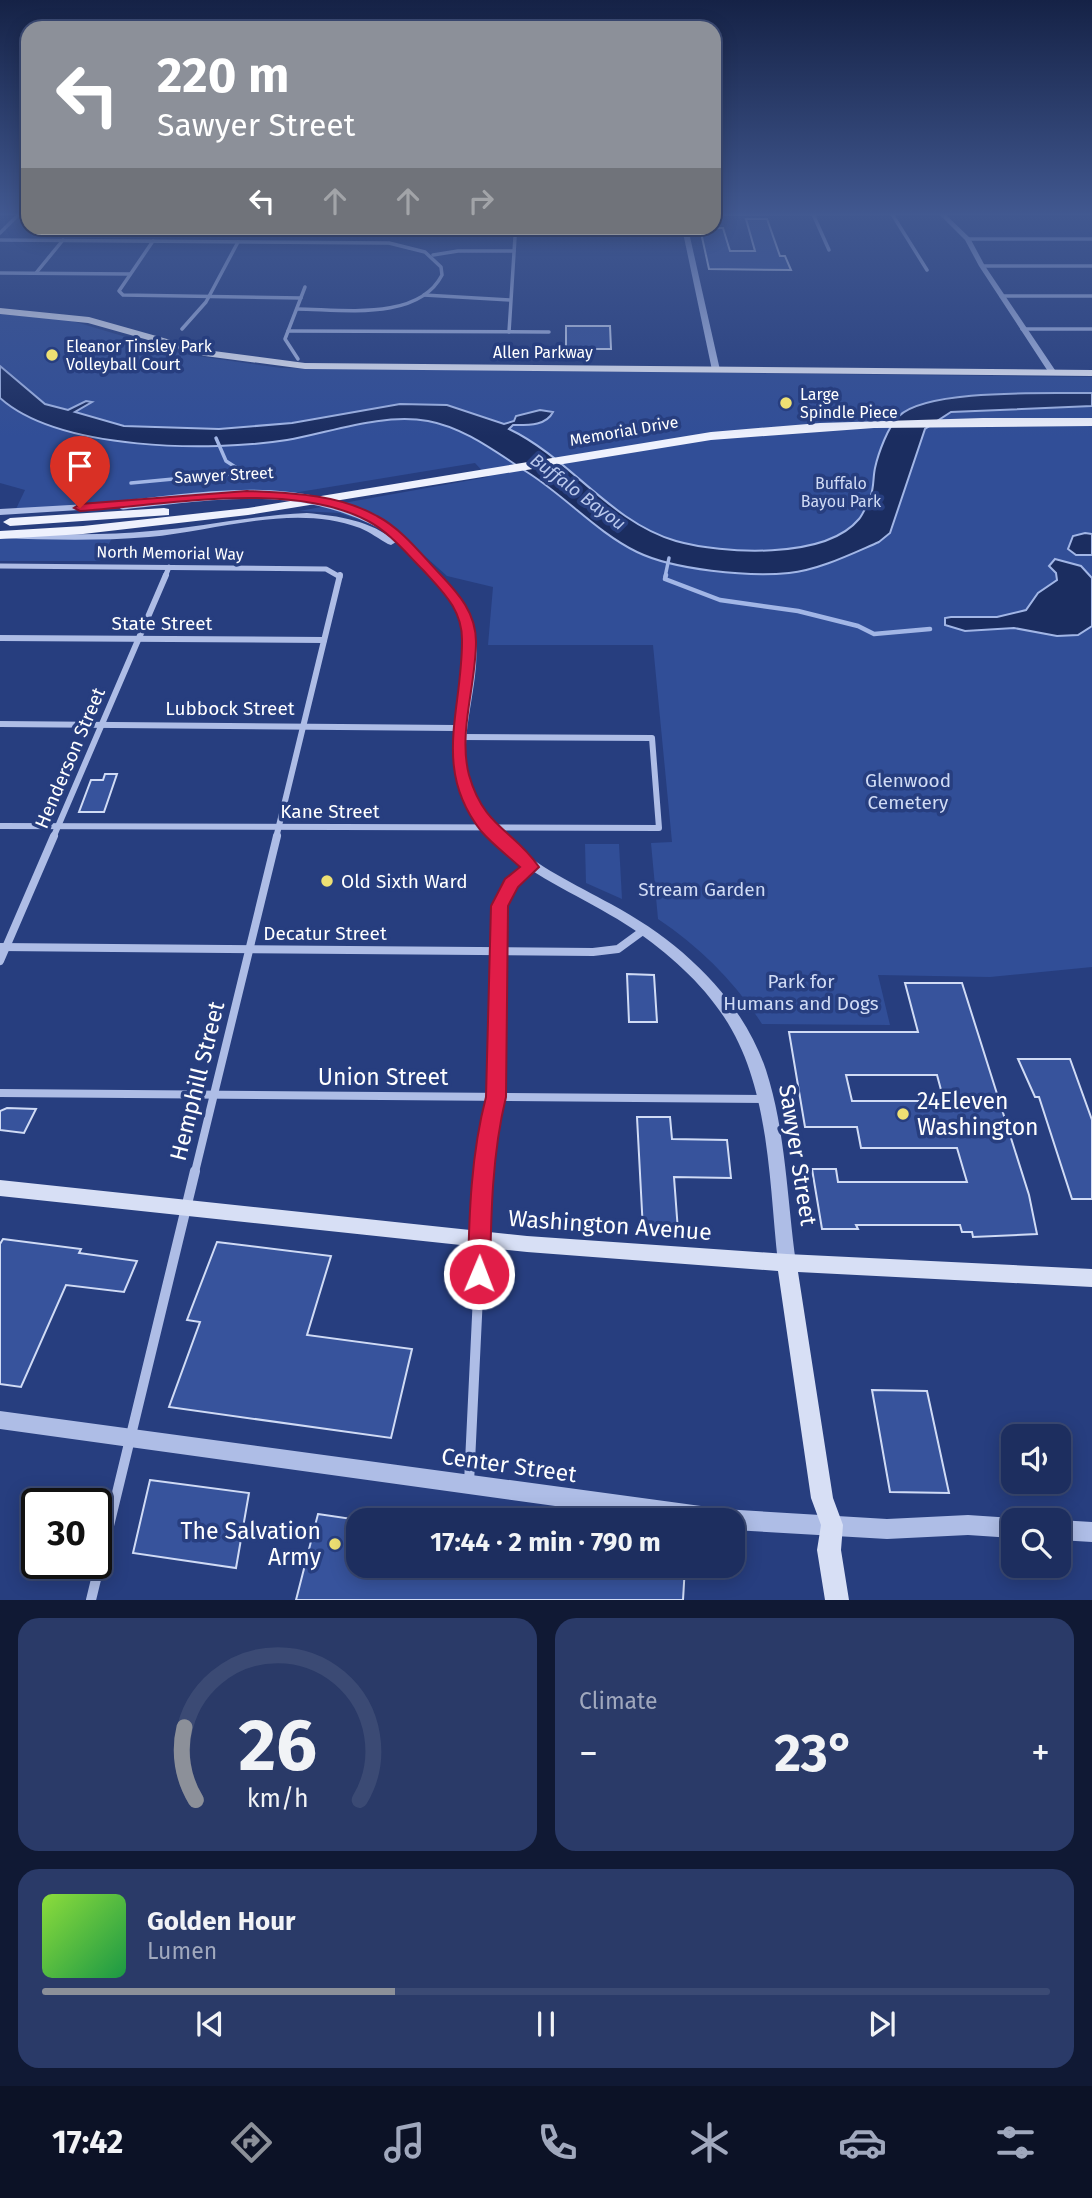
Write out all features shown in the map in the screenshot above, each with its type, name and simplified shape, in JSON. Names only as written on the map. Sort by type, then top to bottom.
[{"type":"main road","name":"Allen Parkway","points":[[0,308],[72,318],[216,356],[291,366],[715,366]]},
{"type":"main road","name":"Allen Parkway","points":[[0,308],[50,308],[126,320],[220,348],[298,359],[1051,370],[1092,373]]},
{"type":"main road","points":[[139,334],[159,345],[201,359]]},
{"type":"main road","points":[[715,366],[753,376]]},
{"type":"main road","name":"Allen Parkway","points":[[1051,370],[1092,366]]},
{"type":"main road","name":"Memorial Drive","points":[[0,535],[112,529],[228,517],[599,449],[733,433],[874,423],[1092,415]]},
{"type":"main road","name":"Memorial Drive","points":[[874,423],[1092,422]]},
{"type":"main road","name":"Memorial Drive","points":[[0,521],[78,519],[275,500],[467,473]]},
{"type":"main road","name":"Washington Avenue","points":[[0,1188],[480,1239],[788,1263],[1092,1278]]},
{"type":"main road","name":"Sawyer Street","points":[[788,1263],[822,1498],[832,1525],[830,1550],[837,1600]]},
{"type":"street","points":[[120,288],[118,291],[123,295],[301,298]]},
{"type":"street","points":[[182,330],[193,322],[214,288]]},
{"type":"street","points":[[298,359],[285,339],[305,288]]},
{"type":"street","points":[[297,309],[373,309],[404,303],[424,295],[433,288]]},
{"type":"street","points":[[509,332],[511,288]]},
{"type":"street","points":[[698,288],[715,366]]},
{"type":"street","points":[[996,288],[1051,370]]},
{"type":"street","points":[[424,295],[445,299],[510,300]]},
{"type":"street","points":[[1002,296],[1092,296]]},
{"type":"street","points":[[1023,329],[1092,329]]},
{"type":"street","points":[[288,331],[549,332]]},
{"type":"street","name":"Sawyer Street","points":[[0,512],[230,495],[298,496],[349,507],[386,527],[455,597],[466,616],[469,641],[460,732],[461,774],[469,798],[487,827],[530,867],[643,930],[683,958],[720,1001],[746,1044],[766,1099],[788,1263]]},
{"type":"street","name":"Sawyer Street","points":[[0,535],[153,534],[319,516],[346,519],[371,527],[429,571]]},
{"type":"street","name":"North Memorial Way","points":[[0,566],[338,571]]},
{"type":"street","name":"Henderson Street","points":[[0,961],[3,947],[169,567]]},
{"type":"street","name":"Hemphill Street","points":[[91,1600],[340,581],[338,571]]},
{"type":"street","name":"State Street","points":[[0,638],[324,640]]},
{"type":"street","name":"Lubbock Street","points":[[0,724],[304,726],[652,738],[659,828]]},
{"type":"street","name":"Kane Street","points":[[0,826],[659,828]]},
{"type":"street","points":[[469,1483],[480,1239],[489,1125],[496,1097],[500,906],[511,883],[530,867]]},
{"type":"street","name":"Decatur Street","points":[[3,947],[607,951],[624,946],[643,930]]},
{"type":"street","name":"Union Street","points":[[0,1093],[766,1099]]},
{"type":"street","name":"Center Street","points":[[0,1420],[723,1519],[887,1529],[968,1525],[1001,1527]]},
{"type":"street","points":[[1071,1531],[1092,1532]]},
{"type":"green space","points":[[0,314],[69,320],[183,354],[281,368],[1092,377],[1092,967],[990,977],[878,975],[890,1025],[762,1024],[716,966],[658,919],[651,843],[672,842],[653,645],[488,645],[493,587],[447,576],[388,523],[372,524],[339,513],[299,511],[488,477],[475,463],[293,493],[16,509],[25,490],[0,483]]},
{"type":"green space","points":[[112,538],[100,561],[0,561],[0,539]]},
{"type":"green space","points":[[585,844],[619,844],[622,899],[586,883]]},
{"type":"water","name":"Buffalo Bayou","points":[[0,366],[45,404],[68,410],[86,401],[92,402],[75,412],[124,426],[219,429],[292,423],[400,404],[447,405],[504,424],[514,421],[516,416],[540,410],[553,412],[541,422],[513,425],[509,429],[552,456],[610,505],[652,532],[676,541],[745,551],[798,547],[823,542],[843,532],[859,519],[871,495],[876,462],[887,433],[899,416],[914,407],[962,397],[1048,393],[1092,393],[1092,406],[951,412],[925,429],[890,533],[879,542],[812,569],[753,574],[691,568],[637,552],[609,535],[530,474],[481,443],[442,424],[393,419],[287,440],[218,446],[178,446],[97,438],[59,429],[26,416],[0,398]]},
{"type":"water","points":[[1092,534],[1092,555],[1076,555],[1068,549],[1073,536]]},
{"type":"water","points":[[1055,559],[1081,566],[1092,578],[1092,626],[1078,635],[1057,636],[1014,628],[965,631],[945,625],[945,618],[997,617],[1026,610],[1038,593],[1057,580],[1056,573],[1049,566]]},
{"type":"building","points":[[566,326],[610,326],[611,349],[566,349]]},
{"type":"building","points":[[105,774],[117,774],[104,812],[79,812],[91,780],[103,780]]},
{"type":"building","points":[[627,974],[654,975],[657,1022],[629,1022]]},
{"type":"building","name":"24Eleven Washington","points":[[905,983],[962,983],[1029,1195],[1037,1234],[973,1237],[972,1232],[962,1232],[960,1225],[856,1225],[858,1229],[822,1229],[812,1169],[836,1169],[838,1182],[967,1182],[957,1148],[861,1148],[857,1127],[805,1127],[789,1032],[918,1032]],"holes":[[[846,1075],[937,1075],[944,1101],[852,1101]]]},
{"type":"building","points":[[1018,1059],[1070,1059],[1092,1120],[1092,1199],[1072,1199],[1039,1097],[1035,1097]]},
{"type":"building","points":[[7,1108],[36,1109],[24,1133],[0,1130],[0,1111]]},
{"type":"building","points":[[637,1117],[670,1117],[672,1139],[727,1140],[731,1178],[674,1177],[678,1231],[643,1230]]},
{"type":"building","points":[[3,1239],[81,1249],[79,1253],[137,1261],[124,1292],[66,1285],[21,1387],[0,1384],[0,1244]]},
{"type":"building","points":[[217,1242],[331,1256],[307,1335],[412,1349],[391,1438],[169,1407],[200,1322],[187,1320]]},
{"type":"building","points":[[872,1390],[927,1391],[949,1493],[890,1492]]},
{"type":"building","name":"The Salvation Army","points":[[150,1480],[249,1493],[236,1568],[133,1553]]},
{"type":"building","name":"The Salvation Army","points":[[318,1514],[346,1518],[346,1578],[684,1578],[683,1600],[296,1600]]},
{"type":"waterway","points":[[131,483],[237,473],[240,470],[226,461],[216,438]]},
{"type":"waterway","points":[[665,577],[669,558]]},
{"type":"waterway","points":[[666,575],[665,579],[720,600],[798,611],[858,626],[874,634],[930,629]]},
{"type":"place","name":"Eleanor Tinsley Park Volleyball Court","points":[[52,355]]},
{"type":"place","name":"Large Spindle Piece","points":[[786,403]]},
{"type":"place","name":"Old Sixth Ward","points":[[327,881]]},
{"type":"place","name":"24Eleven Washington","points":[[903,1114]]},
{"type":"place","name":"The Salvation Army","points":[[335,1544]]},
{"type":"route","points":[[80,508],[247,495],[298,496],[335,503],[357,510],[399,538],[455,597],[466,616],[469,641],[458,751],[461,774],[469,798],[487,827],[530,867],[511,883],[500,906],[496,1097],[489,1125],[480,1213],[479,1274]]},
{"type":"park label","name":"Buffalo Bayou Park","points":[[841,492]]},
{"type":"park label","name":"Glenwood Cemetery","points":[[908,791]]},
{"type":"park label","name":"Stream Garden","points":[[702,889]]},
{"type":"park label","name":"Park for Humans and Dogs","points":[[801,992]]}]
